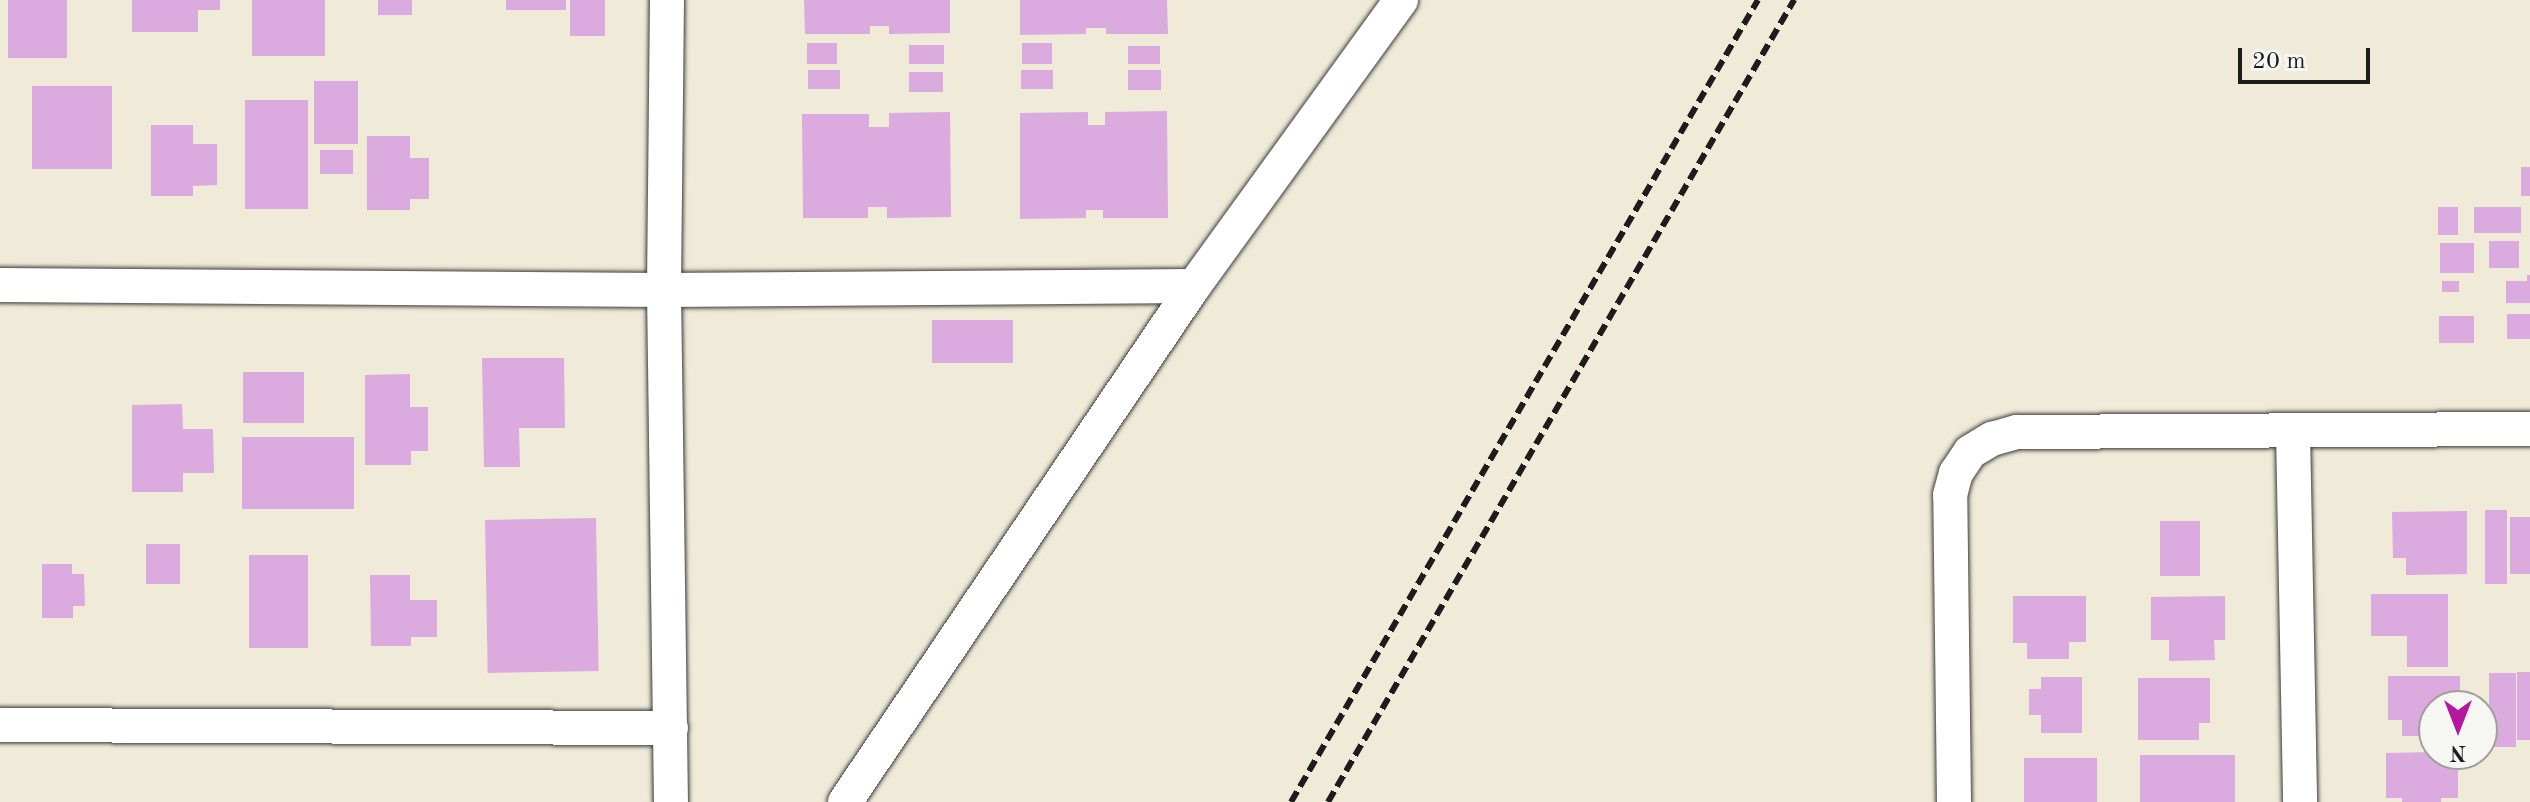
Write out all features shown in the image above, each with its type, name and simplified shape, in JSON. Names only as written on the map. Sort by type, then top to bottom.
[{"type":"street","points":[[667,0],[664,290],[671,802]]},
{"type":"street","points":[[845,802],[1194,286],[1401,0]]},
{"type":"street","points":[[0,285],[664,290],[1194,286]]},
{"type":"street","points":[[1954,802],[1950,495],[1956,473],[1970,452],[1992,439],[2017,432],[2530,429]]},
{"type":"street","points":[[2293,431],[2300,802]]},
{"type":"street","points":[[0,725],[671,728]]},
{"type":"building","points":[[8,0],[67,0],[67,58],[8,58]]},
{"type":"building","points":[[132,0],[220,0],[220,10],[198,10],[198,32],[132,32]]},
{"type":"building","points":[[252,0],[325,0],[325,56],[252,56]]},
{"type":"building","points":[[378,0],[412,0],[412,15],[378,15]]},
{"type":"building","points":[[506,0],[566,0],[566,10],[506,10]]},
{"type":"building","points":[[570,0],[605,0],[605,36],[570,36]]},
{"type":"building","points":[[804,0],[950,0],[950,33],[889,34],[889,26],[870,26],[870,34],[805,34]]},
{"type":"building","points":[[1020,0],[1167,0],[1168,34],[1106,34],[1106,28],[1086,28],[1086,34],[1020,35]]},
{"type":"building","points":[[807,43],[837,43],[837,64],[807,64]]},
{"type":"building","points":[[1022,43],[1052,43],[1052,64],[1022,64]]},
{"type":"building","points":[[909,45],[944,45],[944,64],[909,64]]},
{"type":"building","points":[[1128,46],[1160,46],[1160,64],[1128,64]]},
{"type":"building","points":[[808,70],[840,70],[840,89],[808,89]]},
{"type":"building","points":[[1021,70],[1053,70],[1053,89],[1021,89]]},
{"type":"building","points":[[1128,70],[1161,70],[1161,90],[1128,90]]},
{"type":"building","points":[[909,72],[943,72],[943,92],[909,92]]},
{"type":"building","points":[[314,81],[358,81],[358,144],[314,144]]},
{"type":"building","points":[[32,86],[112,86],[112,169],[32,169]]},
{"type":"building","points":[[245,100],[308,100],[308,209],[245,209]]},
{"type":"building","points":[[1167,111],[1168,218],[1103,218],[1103,210],[1086,210],[1086,218],[1020,219],[1020,113],[1088,112],[1088,125],[1105,125],[1105,112]]},
{"type":"building","points":[[950,112],[951,217],[887,218],[887,207],[868,207],[868,218],[803,218],[802,114],[869,114],[869,127],[889,127],[889,113]]},
{"type":"building","points":[[151,125],[193,125],[193,144],[217,144],[217,185],[193,186],[193,196],[151,196]]},
{"type":"building","points":[[367,136],[410,136],[410,158],[429,158],[429,199],[410,199],[410,210],[367,210]]},
{"type":"building","points":[[320,150],[353,150],[353,174],[320,174]]},
{"type":"building","points":[[2521,167],[2530,167],[2530,196],[2521,196]]},
{"type":"building","points":[[2438,207],[2458,207],[2458,235],[2438,235]]},
{"type":"building","points":[[2474,207],[2521,207],[2521,233],[2474,233]]},
{"type":"building","points":[[2489,241],[2519,241],[2519,268],[2489,268]]},
{"type":"building","points":[[2440,243],[2474,243],[2474,273],[2440,273]]},
{"type":"building","points":[[2527,275],[2530,275],[2530,303],[2506,303],[2506,281],[2527,281]]},
{"type":"building","points":[[2442,281],[2459,281],[2459,292],[2442,292]]},
{"type":"building","points":[[2507,314],[2530,314],[2530,339],[2507,339]]},
{"type":"building","points":[[2439,316],[2474,316],[2474,343],[2439,343]]},
{"type":"building","points":[[932,320],[1013,320],[1013,363],[932,363]]},
{"type":"building","points":[[482,358],[564,358],[565,428],[519,428],[520,467],[484,467]]},
{"type":"building","points":[[243,372],[304,372],[304,423],[243,423]]},
{"type":"building","points":[[410,374],[410,407],[428,407],[428,451],[411,451],[411,465],[365,465],[365,375]]},
{"type":"building","points":[[182,404],[183,429],[213,429],[214,473],[183,473],[183,492],[132,492],[132,405]]},
{"type":"building","points":[[242,437],[354,437],[354,509],[242,509]]},
{"type":"building","points":[[2485,510],[2507,510],[2507,584],[2485,584]]},
{"type":"building","points":[[2467,511],[2467,574],[2406,575],[2406,558],[2393,558],[2392,512]]},
{"type":"building","points":[[2510,517],[2530,517],[2530,574],[2510,574]]},
{"type":"building","points":[[596,518],[599,671],[488,673],[485,520]]},
{"type":"building","points":[[2160,521],[2200,521],[2200,576],[2160,576]]},
{"type":"building","points":[[146,544],[180,544],[180,584],[146,584]]},
{"type":"building","points":[[249,555],[308,555],[308,648],[249,648]]},
{"type":"building","points":[[42,564],[72,564],[72,574],[84,574],[85,606],[73,606],[73,618],[42,618]]},
{"type":"building","points":[[370,575],[410,575],[410,600],[437,600],[437,637],[411,637],[411,646],[371,646]]},
{"type":"building","points":[[2371,594],[2448,594],[2448,667],[2407,667],[2407,636],[2371,636]]},
{"type":"building","points":[[2013,596],[2086,596],[2086,642],[2069,642],[2069,659],[2027,659],[2027,643],[2013,643]]},
{"type":"building","points":[[2225,596],[2225,640],[2214,640],[2215,660],[2169,661],[2169,640],[2151,640],[2151,597]]},
{"type":"building","points":[[2517,672],[2530,672],[2530,740],[2517,740]]},
{"type":"building","points":[[2489,673],[2516,673],[2516,747],[2498,747],[2498,690],[2489,690]]},
{"type":"building","points":[[2388,676],[2460,676],[2460,690],[2418,690],[2418,736],[2402,736],[2402,720],[2388,720]]},
{"type":"building","points":[[2041,677],[2082,677],[2082,733],[2041,733],[2041,715],[2029,715],[2029,689],[2041,689]]},
{"type":"building","points":[[2138,678],[2210,678],[2210,723],[2199,723],[2199,740],[2138,740]]},
{"type":"building","points":[[2418,752],[2418,770],[2458,770],[2458,798],[2441,798],[2441,802],[2402,802],[2402,798],[2386,798],[2386,753]]},
{"type":"building","points":[[2140,755],[2235,755],[2235,802],[2140,802]]},
{"type":"building","points":[[2024,758],[2097,758],[2097,802],[2024,802]]},
{"type":"railway","points":[[1291,802],[1758,0]]},
{"type":"railway","points":[[1328,802],[1794,0]]}]
